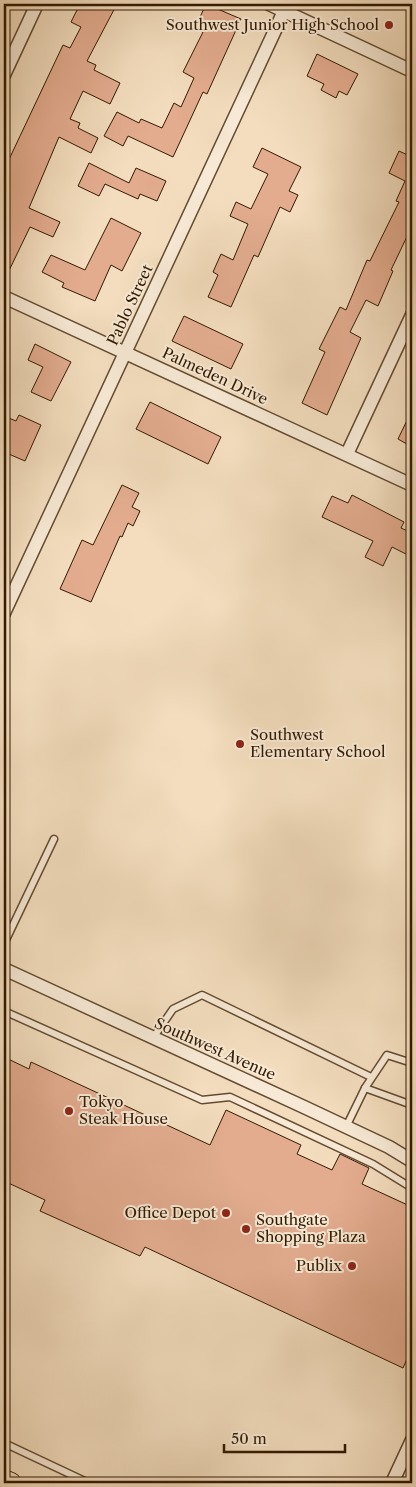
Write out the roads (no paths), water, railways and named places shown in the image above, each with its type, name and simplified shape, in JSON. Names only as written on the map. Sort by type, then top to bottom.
[{"type":"main road","points":[[4,1480],[11,1483]]},
{"type":"street","points":[[4,76],[37,4]]},
{"type":"street","points":[[269,4],[286,7],[412,70]]},
{"type":"street","name":"Pablo Street","points":[[4,612],[286,7]]},
{"type":"street","name":"Palmeden Drive","points":[[4,297],[412,485]]},
{"type":"street","points":[[347,454],[412,315]]},
{"type":"street","name":"Southwest Avenue","points":[[4,969],[346,1127],[412,1161]]},
{"type":"street","points":[[392,1483],[412,1440]]},
{"type":"lane","points":[[4,944],[54,840]]},
{"type":"lane","points":[[153,1038],[173,1009],[202,995],[372,1076]]},
{"type":"lane","points":[[4,1011],[202,1100],[230,1097],[373,1164],[412,1188]]},
{"type":"lane","points":[[346,1127],[365,1088],[387,1055],[412,1063]]},
{"type":"lane","points":[[365,1088],[412,1105]]},
{"type":"lane","points":[[4,1443],[90,1483]]},
{"type":"place","name":"Southwest Junior High School","points":[[389,25]]},
{"type":"place","name":"Southwest Elementary School","points":[[240,744]]},
{"type":"place","name":"Tokyo Steak House","points":[[69,1111]]},
{"type":"place","name":"Office Depot","points":[[226,1213]]},
{"type":"place","name":"Southgate Shopping Plaza","points":[[246,1229]]},
{"type":"place","name":"Publix","points":[[352,1266]]}]
